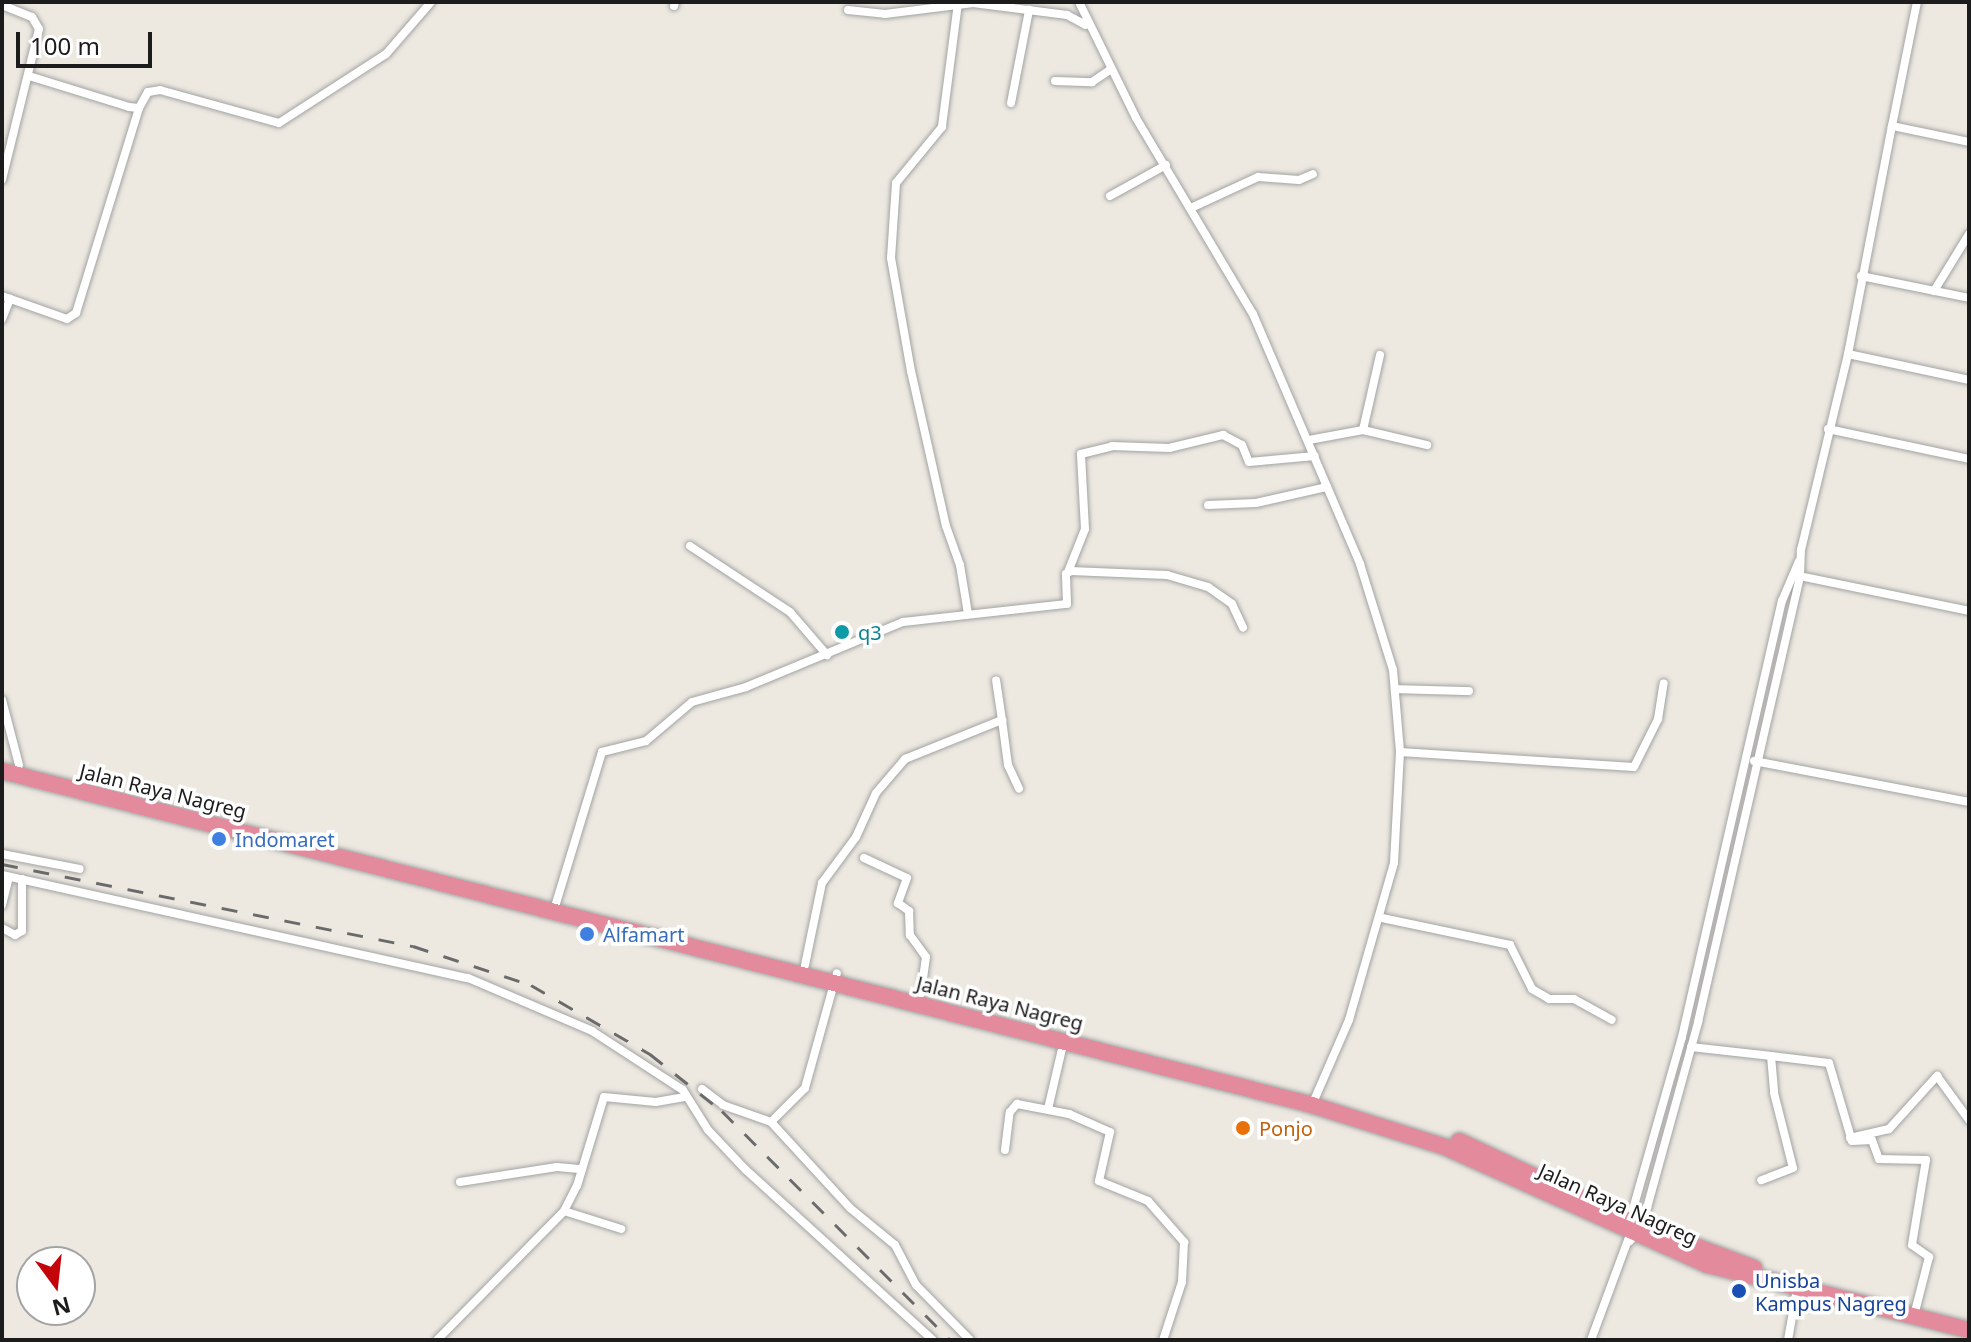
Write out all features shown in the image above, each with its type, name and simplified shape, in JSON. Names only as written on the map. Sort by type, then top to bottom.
[{"type":"highway","name":"Jalan Raya Nagreg","points":[[10,763],[1064,1039],[1314,1100]]},
{"type":"highway","name":"Jalan Raya Nagreg","points":[[2,771],[805,965],[836,977],[921,994],[1314,1100],[1445,1147],[1708,1265],[1969,1330]]},
{"type":"highway","name":"Jalan Raya Nagreg","points":[[1633,1232],[1746,1267],[1969,1320]]},
{"type":"street","points":[[2,319],[6,297],[67,319],[76,313],[139,108],[148,92],[160,90],[282,122],[386,54],[431,2]]},
{"type":"street","points":[[1079,2],[1087,25],[1111,69],[1253,314],[1309,440],[1367,584],[1396,689],[1400,752],[1397,846],[1382,918],[1349,1020],[1314,1100]]},
{"type":"street","points":[[1591,1340],[1633,1232],[1687,1065],[1800,576],[1799,561],[1848,354],[1917,2]]},
{"type":"street","points":[[848,10],[958,3],[1072,16],[1087,25]]},
{"type":"street","points":[[958,3],[942,127],[896,183],[891,258],[911,371],[946,526],[960,565],[968,614]]},
{"type":"street","points":[[2,5],[37,24],[29,76],[2,180]]},
{"type":"street","points":[[1011,103],[1029,10]]},
{"type":"street","points":[[1055,81],[1092,82],[1111,69]]},
{"type":"street","points":[[29,76],[139,108]]},
{"type":"street","points":[[1892,126],[1969,142]]},
{"type":"street","points":[[1110,196],[1166,165]]},
{"type":"street","points":[[1193,207],[1258,177],[1299,180],[1313,174]]},
{"type":"street","points":[[1934,291],[1969,234]]},
{"type":"street","points":[[1861,276],[1969,298]]},
{"type":"street","points":[[1848,354],[1969,380]]},
{"type":"street","points":[[1363,430],[1380,355]]},
{"type":"street","points":[[1828,429],[1969,459]]},
{"type":"street","points":[[1309,440],[1363,430],[1427,445]]},
{"type":"street","points":[[556,905],[602,752],[646,741],[692,702],[827,655],[903,622],[1067,604],[1068,572],[1085,529],[1081,454],[1115,445],[1169,448],[1224,435],[1244,446],[1249,462],[1315,456]]},
{"type":"street","points":[[1208,505],[1256,503],[1327,487]]},
{"type":"street","points":[[690,546],[790,612],[827,655]]},
{"type":"street","points":[[1633,1232],[1790,574],[1799,561]]},
{"type":"street","points":[[1068,572],[1167,575],[1208,587],[1232,604],[1243,628]]},
{"type":"street","points":[[1790,574],[1969,611]]},
{"type":"street","points":[[996,680],[1008,765],[1019,789]]},
{"type":"street","points":[[1400,752],[1634,767],[1658,719],[1664,683]]},
{"type":"street","points":[[1396,689],[1469,691]]},
{"type":"street","points":[[2,700],[10,763]]},
{"type":"street","points":[[805,965],[822,883],[856,837],[891,773],[905,759],[944,740],[1002,720]]},
{"type":"street","points":[[1747,759],[1969,802]]},
{"type":"street","points":[[2,854],[80,869]]},
{"type":"street","points":[[864,858],[907,878],[898,903],[909,911],[910,935],[926,957],[921,994]]},
{"type":"street","points":[[2,905],[6,876],[22,879],[468,978],[570,1021],[631,1053],[683,1090],[685,1097],[746,1170],[933,1340]]},
{"type":"street","points":[[2,928],[15,935],[22,931],[22,879]]},
{"type":"street","points":[[1382,918],[1510,945],[1532,989],[1549,999],[1574,999],[1612,1020]]},
{"type":"street","points":[[771,1122],[805,1088],[836,977]]},
{"type":"street","points":[[1048,1107],[1064,1039]]},
{"type":"street","points":[[1691,1047],[1829,1063],[1850,1138],[1856,1143],[1872,1140],[1879,1159],[1926,1160],[1912,1245],[1929,1257],[1916,1308]]},
{"type":"street","points":[[1761,1180],[1793,1168],[1773,1086],[1771,1056]]},
{"type":"street","points":[[1676,1061],[1687,1065]]},
{"type":"street","points":[[1850,1138],[1889,1129],[1937,1076],[1969,1120]]},
{"type":"street","points":[[702,1089],[723,1105],[771,1122],[850,1208],[895,1245],[916,1285],[970,1340]]},
{"type":"street","points":[[437,1340],[564,1211],[582,1169],[604,1097],[656,1102],[685,1097]]},
{"type":"street","points":[[1005,1150],[1013,1106],[1048,1107],[1110,1132],[1099,1181],[1148,1201],[1182,1238],[1185,1269],[1163,1340]]},
{"type":"street","points":[[460,1182],[557,1167],[582,1169]]},
{"type":"street","points":[[564,1211],[621,1229]]},
{"type":"street","points":[[1788,1340],[1797,1289]]},
{"type":"railway","points":[[2,864],[413,946],[531,985],[650,1054],[722,1111],[950,1340]]},
{"type":"place","name":"q3","points":[[842,632]]},
{"type":"place","name":"Indomaret","points":[[219,839]]},
{"type":"place","name":"Alfamart","points":[[587,934]]},
{"type":"place","name":"Ponjo","points":[[1243,1128]]},
{"type":"place","name":"Unisba Kampus Nagreg","points":[[1739,1291]]}]
